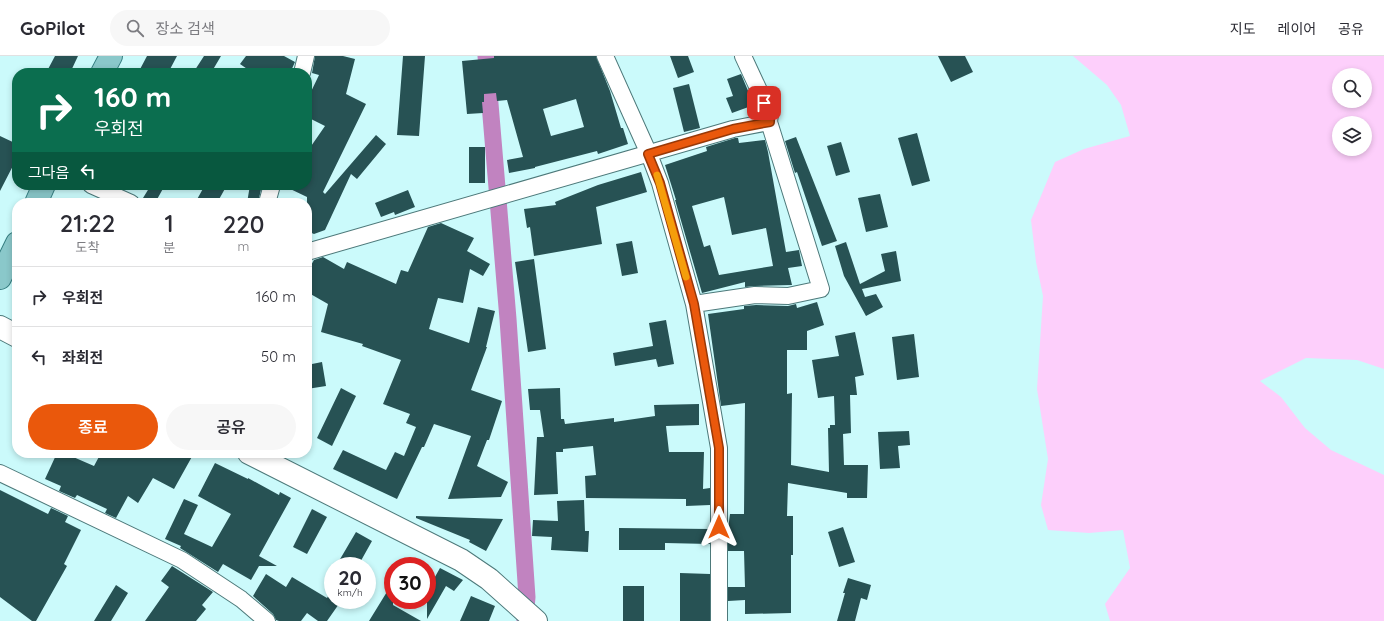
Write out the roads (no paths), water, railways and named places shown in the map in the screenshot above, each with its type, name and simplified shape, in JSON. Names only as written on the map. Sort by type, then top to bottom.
[{"type":"main road","points":[[105,68],[111,56]]},
{"type":"main road","points":[[0,278],[12,253]]},
{"type":"main road","points":[[0,327],[12,333]]},
{"type":"main road","points":[[259,458],[460,560],[490,579],[536,621]]},
{"type":"street","points":[[303,68],[306,56]]},
{"type":"street","points":[[605,56],[660,183],[694,304],[719,448],[719,621]]},
{"type":"street","points":[[694,304],[755,295],[788,296],[821,289],[770,122],[770,114],[743,56]]},
{"type":"street","points":[[312,251],[733,129],[770,122]]},
{"type":"street","points":[[102,190],[120,198]]},
{"type":"street","points":[[0,473],[182,560],[241,599],[267,621]]},
{"type":"waterway","points":[[486,56],[508,319],[527,597],[525,620]]}]
